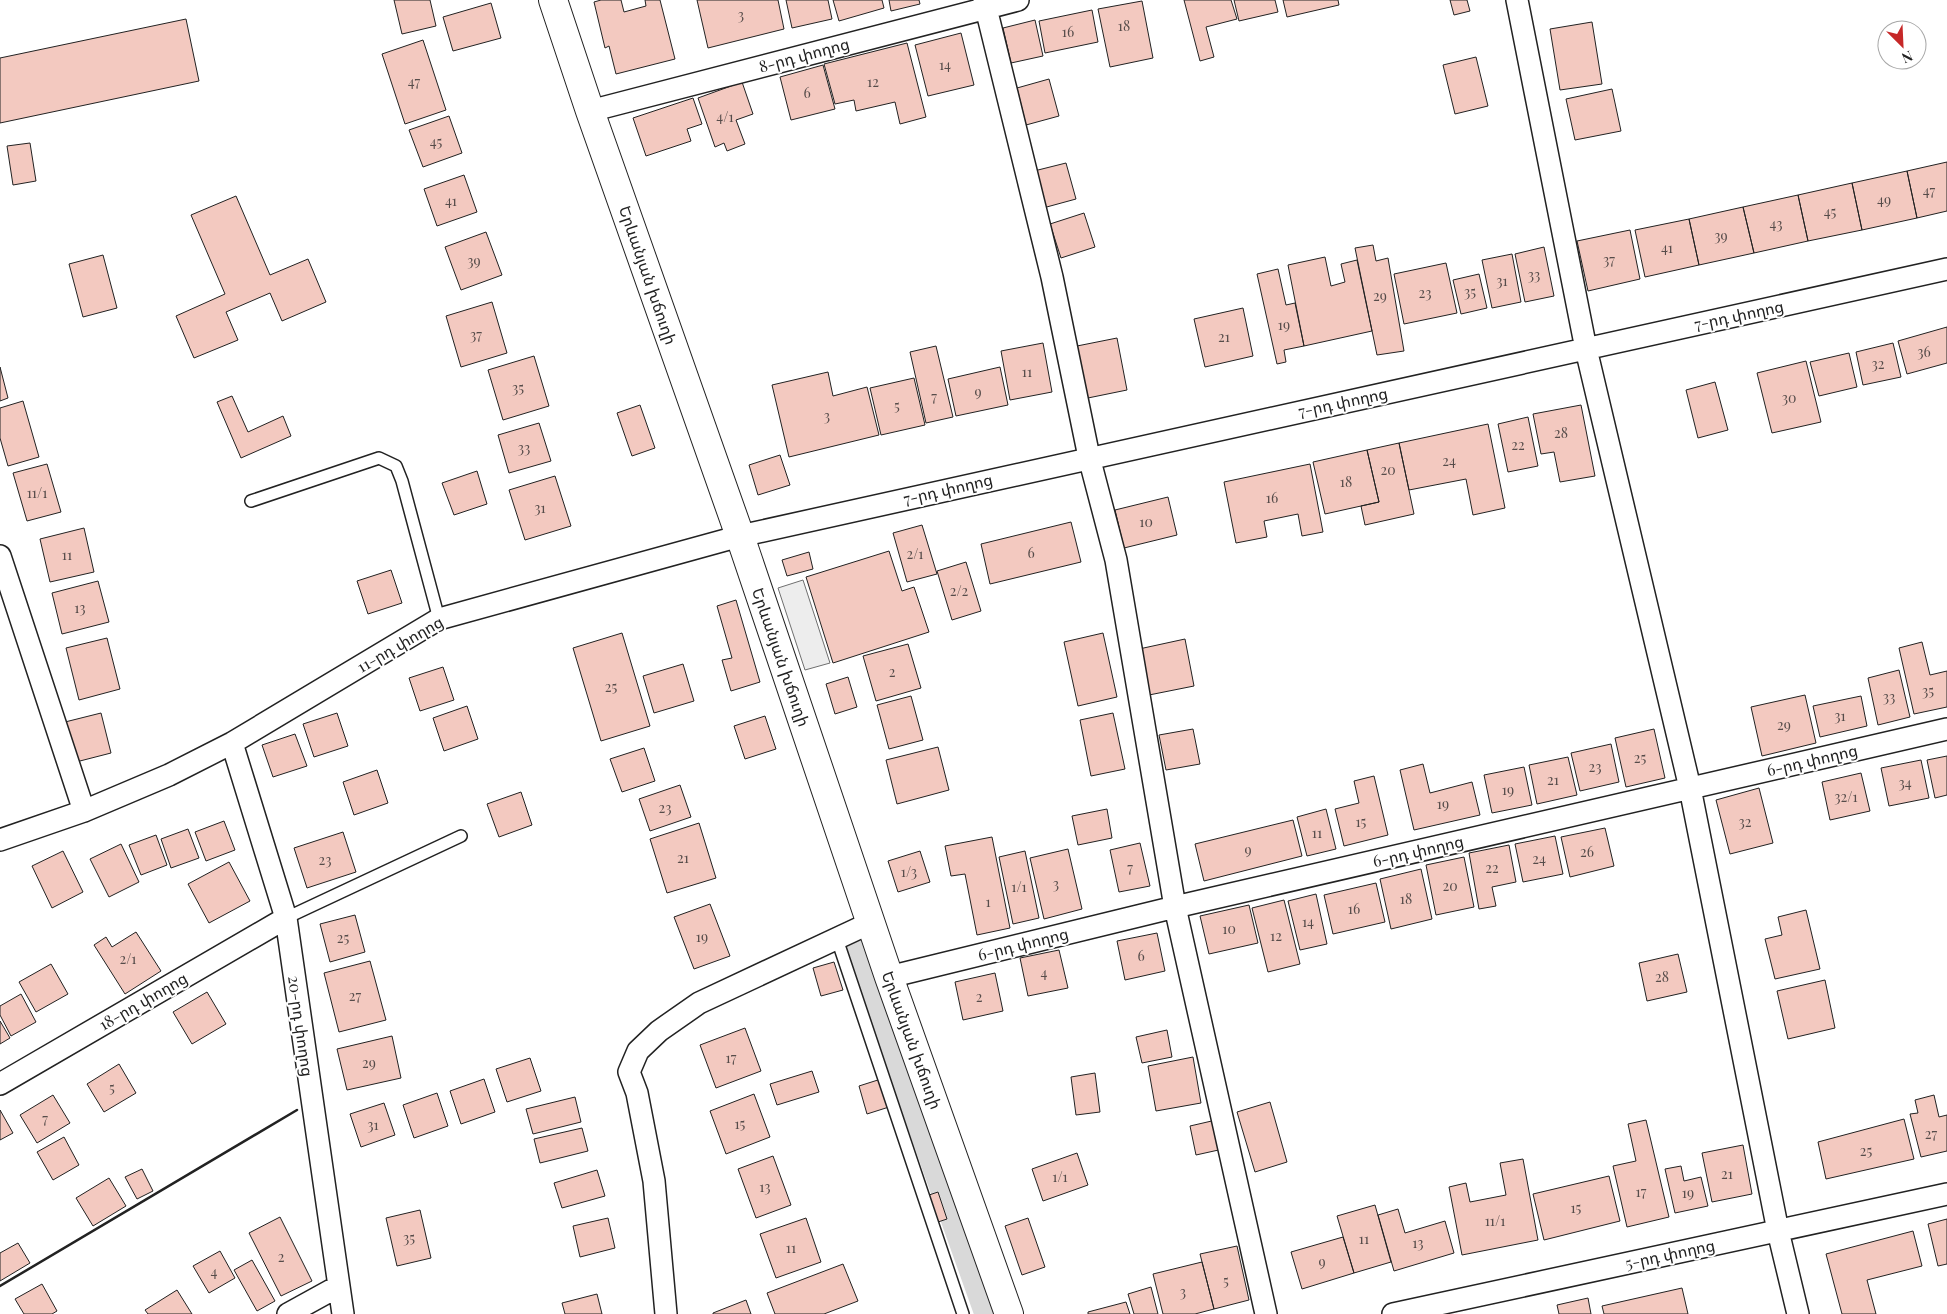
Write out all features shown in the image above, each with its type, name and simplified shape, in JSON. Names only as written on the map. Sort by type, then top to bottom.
[{"type":"main road","name":"Երևանյան խճուղի","points":[[554,0],[590,111],[740,536],[870,923],[1009,1314]]},
{"type":"street","name":"8-րդ փողոց","points":[[590,111],[985,4],[1018,0]]},
{"type":"street","points":[[1517,0],[1586,349],[1690,788],[1778,1231],[1798,1314]]},
{"type":"street","points":[[985,4],[1052,277],[1089,457],[1116,560],[1175,906],[1266,1314]]},
{"type":"street","name":"7-րդ փողոց","points":[[740,536],[1089,457],[1947,269]]},
{"type":"street","name":"11-րդ փողոց","points":[[0,840],[84,811],[170,775],[232,743],[439,619],[740,536]]},
{"type":"street","points":[[0,556],[84,811]]},
{"type":"street","name":"6-րդ փողոց","points":[[889,977],[1175,906],[1947,729]]},
{"type":"street","name":"20-րդ փողոց","points":[[232,743],[286,918],[343,1314]]},
{"type":"street","name":"18-րդ փողոց","points":[[0,1084],[286,918]]},
{"type":"street","points":[[666,1314],[654,1182],[637,1093],[629,1072],[638,1051],[659,1031],[699,1003],[870,923]]},
{"type":"street","name":"5-րդ փողոց","points":[[1393,1314],[1947,1194]]},
{"type":"street","points":[[288,1314],[338,1287]]},
{"type":"lane","points":[[252,501],[379,458],[396,466],[402,481],[439,619]]},
{"type":"lane","points":[[286,918],[461,836]]},
{"type":"lane","points":[[837,939],[963,1314]]},
{"type":"shaded area","points":[[803,580],[830,663],[805,670],[778,588]]},
{"type":"building","points":[[394,0],[430,0],[436,26],[402,34]]},
{"type":"building","points":[[621,0],[624,12],[646,6],[645,0],[660,0],[675,59],[616,74],[609,46],[605,48],[594,2]]},
{"type":"building","points":[[697,0],[778,0],[784,29],[708,48]]},
{"type":"building","points":[[786,0],[828,0],[832,19],[792,28]]},
{"type":"building","points":[[833,0],[882,0],[884,8],[839,21]]},
{"type":"building","points":[[889,0],[919,0],[920,4],[891,11]]},
{"type":"building","points":[[1184,0],[1231,0],[1237,19],[1206,27],[1214,57],[1200,61]]},
{"type":"building","points":[[1234,0],[1275,0],[1278,12],[1239,21]]},
{"type":"building","points":[[1283,0],[1338,0],[1339,5],[1287,17]]},
{"type":"building","points":[[1450,0],[1467,0],[1470,11],[1454,15]]},
{"type":"building","points":[[1142,1],[1153,58],[1110,67],[1098,9]]},
{"type":"building","points":[[491,3],[501,38],[453,51],[443,17]]},
{"type":"building","points":[[1092,10],[1098,42],[1045,53],[1039,21]]},
{"type":"building","points":[[186,19],[199,81],[0,123],[0,58]]},
{"type":"building","points":[[1035,20],[1043,56],[1011,63],[1003,28]]},
{"type":"building","points":[[1592,22],[1602,84],[1560,90],[1550,29]]},
{"type":"building","points":[[961,33],[974,85],[928,96],[915,45]]},
{"type":"building","points":[[423,40],[446,110],[405,124],[382,54]]},
{"type":"building","points":[[907,43],[926,117],[900,124],[895,102],[856,111],[854,100],[835,104],[824,64]]},
{"type":"building","points":[[1476,57],[1488,106],[1455,114],[1443,65]]},
{"type":"building","points":[[823,65],[835,109],[791,120],[780,77]]},
{"type":"building","points":[[1049,79],[1059,116],[1026,125],[1017,88]]},
{"type":"building","points":[[742,82],[753,114],[736,120],[745,144],[727,151],[724,143],[715,147],[698,98]]},
{"type":"building","points":[[1612,89],[1621,131],[1575,140],[1566,99]]},
{"type":"building","points":[[693,98],[702,124],[687,129],[691,141],[646,156],[633,118]]},
{"type":"building","points":[[449,116],[462,153],[423,167],[409,130]]},
{"type":"building","points":[[30,143],[36,181],[13,185],[7,146]]},
{"type":"building","points":[[1947,162],[1947,211],[1917,218],[1907,171]]},
{"type":"building","points":[[1066,163],[1076,199],[1043,208],[1034,171]]},
{"type":"building","points":[[1907,171],[1917,218],[1862,230],[1852,183]]},
{"type":"building","points":[[464,175],[477,212],[437,226],[424,189]]},
{"type":"building","points":[[1852,183],[1862,230],[1808,241],[1798,195]]},
{"type":"building","points":[[1798,195],[1808,241],[1754,253],[1743,207]]},
{"type":"building","points":[[236,196],[270,275],[308,259],[326,302],[282,321],[270,293],[226,312],[238,340],[194,358],[176,316],[225,294],[191,215]]},
{"type":"building","points":[[1743,207],[1754,253],[1699,265],[1689,219]]},
{"type":"building","points":[[1084,213],[1095,247],[1061,258],[1050,224]]},
{"type":"building","points":[[1689,219],[1699,265],[1645,277],[1635,230]]},
{"type":"building","points":[[1630,230],[1640,279],[1588,291],[1577,241]]},
{"type":"building","points":[[486,232],[502,275],[461,290],[445,247]]},
{"type":"building","points":[[1373,245],[1376,261],[1388,258],[1404,351],[1377,355],[1355,248]]},
{"type":"building","points":[[1544,247],[1554,296],[1525,302],[1515,254]]},
{"type":"building","points":[[1512,254],[1521,302],[1492,308],[1482,260]]},
{"type":"building","points":[[103,255],[117,308],[83,317],[69,264]]},
{"type":"building","points":[[1325,257],[1331,286],[1345,282],[1341,264],[1357,260],[1372,331],[1304,346],[1288,265]]},
{"type":"building","points":[[1446,263],[1457,313],[1404,324],[1394,274]]},
{"type":"building","points":[[1278,269],[1286,305],[1295,303],[1304,346],[1284,350],[1286,362],[1277,364],[1257,274]]},
{"type":"building","points":[[1479,274],[1487,308],[1461,314],[1453,280]]},
{"type":"building","points":[[492,302],[507,353],[461,367],[446,316]]},
{"type":"building","points":[[1243,308],[1253,356],[1205,367],[1194,319]]},
{"type":"building","points":[[1947,327],[1947,363],[1907,374],[1898,341]]},
{"type":"building","points":[[1117,338],[1127,390],[1083,399],[1072,347]]},
{"type":"building","points":[[1043,343],[1052,392],[1010,400],[1001,351]]},
{"type":"building","points":[[1893,343],[1901,377],[1863,385],[1856,352]]},
{"type":"building","points":[[936,346],[953,417],[926,423],[910,352]]},
{"type":"building","points":[[1849,353],[1857,387],[1819,396],[1810,362]]},
{"type":"building","points":[[534,356],[549,406],[503,420],[488,370]]},
{"type":"building","points":[[1806,361],[1821,422],[1772,433],[1757,373]]},
{"type":"building","points":[[0,367],[8,398],[0,401]]},
{"type":"building","points":[[1000,367],[1008,405],[956,416],[948,379]]},
{"type":"building","points":[[828,372],[833,396],[867,387],[879,435],[789,457],[772,385]]},
{"type":"building","points":[[914,378],[925,425],[881,435],[870,388]]},
{"type":"building","points":[[1715,382],[1728,430],[1698,438],[1686,390]]},
{"type":"building","points":[[232,396],[248,432],[283,416],[291,436],[241,458],[217,402]]},
{"type":"building","points":[[23,401],[39,457],[8,466],[0,438],[0,408]]},
{"type":"building","points":[[640,405],[655,448],[632,456],[617,413]]},
{"type":"building","points":[[1581,405],[1595,476],[1560,482],[1554,452],[1541,454],[1533,414]]},
{"type":"building","points":[[1528,417],[1538,466],[1508,472],[1498,424]]},
{"type":"building","points":[[539,423],[551,461],[509,473],[498,435]]},
{"type":"building","points":[[1488,424],[1505,508],[1473,515],[1466,479],[1409,490],[1399,443]]},
{"type":"building","points":[[1399,443],[1414,514],[1365,525],[1361,506],[1379,502],[1367,450]]},
{"type":"building","points":[[1367,450],[1379,502],[1325,514],[1313,462]]},
{"type":"building","points":[[780,455],[790,485],[758,495],[749,465]]},
{"type":"building","points":[[47,464],[61,512],[27,521],[13,473]]},
{"type":"building","points":[[1310,464],[1323,532],[1302,536],[1298,514],[1264,521],[1267,537],[1236,543],[1224,482]]},
{"type":"building","points":[[477,471],[487,504],[454,515],[442,483]]},
{"type":"building","points":[[555,476],[571,526],[525,540],[509,490]]},
{"type":"building","points":[[1168,497],[1177,535],[1124,548],[1115,510]]},
{"type":"building","points":[[1071,522],[1081,562],[990,584],[981,544]]},
{"type":"building","points":[[922,525],[937,574],[907,582],[893,533]]},
{"type":"building","points":[[84,528],[94,572],[50,582],[40,539]]},
{"type":"building","points":[[889,551],[902,591],[914,587],[929,632],[833,663],[806,577]]},
{"type":"building","points":[[809,552],[813,569],[787,576],[782,560]]},
{"type":"building","points":[[966,562],[981,611],[952,620],[937,571]]},
{"type":"building","points":[[391,570],[402,603],[368,614],[357,581]]},
{"type":"building","points":[[98,581],[109,622],[62,634],[52,593]]},
{"type":"building","points":[[736,600],[760,682],[731,691],[722,660],[732,658],[717,606]]},
{"type":"building","points":[[622,633],[650,726],[601,741],[573,648]]},
{"type":"building","points":[[1103,633],[1117,697],[1078,706],[1064,642]]},
{"type":"building","points":[[107,638],[120,689],[79,700],[66,648]]},
{"type":"building","points":[[1185,639],[1194,686],[1149,695],[1139,649]]},
{"type":"building","points":[[1922,642],[1930,675],[1947,671],[1947,707],[1914,714],[1899,648]]},
{"type":"building","points":[[908,644],[921,688],[876,701],[863,656]]},
{"type":"building","points":[[683,664],[694,701],[654,713],[643,676]]},
{"type":"building","points":[[443,667],[454,700],[420,711],[409,678]]},
{"type":"building","points":[[1899,670],[1910,717],[1878,725],[1868,678]]},
{"type":"building","points":[[848,677],[857,707],[835,714],[826,684]]},
{"type":"building","points":[[1805,695],[1816,743],[1762,756],[1751,707]]},
{"type":"building","points":[[911,696],[923,740],[889,749],[877,705]]},
{"type":"building","points":[[1861,696],[1867,726],[1820,737],[1813,706]]},
{"type":"building","points":[[467,706],[478,739],[444,751],[433,718]]},
{"type":"building","points":[[101,713],[111,753],[76,762],[65,722]]},
{"type":"building","points":[[337,713],[348,746],[314,757],[303,724]]},
{"type":"building","points":[[1113,713],[1125,769],[1091,776],[1080,720]]},
{"type":"building","points":[[765,716],[776,749],[745,759],[734,726]]},
{"type":"building","points":[[1193,729],[1200,764],[1166,770],[1159,735]]},
{"type":"building","points":[[1654,729],[1665,778],[1626,787],[1615,738]]},
{"type":"building","points":[[295,734],[307,766],[273,777],[262,745]]},
{"type":"building","points":[[1611,744],[1619,782],[1580,791],[1571,753]]},
{"type":"building","points":[[938,747],[949,790],[897,804],[886,760]]},
{"type":"building","points":[[644,748],[655,781],[622,792],[610,759]]},
{"type":"building","points":[[1947,756],[1947,795],[1935,798],[1927,760]]},
{"type":"building","points":[[1568,757],[1577,795],[1537,804],[1529,765]]},
{"type":"building","points":[[1921,760],[1929,798],[1889,806],[1881,768]]},
{"type":"building","points":[[1423,764],[1430,793],[1472,782],[1480,815],[1414,830],[1400,770]]},
{"type":"building","points":[[1524,767],[1532,805],[1492,813],[1484,775]]},
{"type":"building","points":[[377,770],[388,803],[354,815],[343,782]]},
{"type":"building","points":[[1861,773],[1870,811],[1830,820],[1822,782]]},
{"type":"building","points":[[1374,776],[1388,835],[1344,846],[1335,809],[1359,803],[1354,781]]},
{"type":"building","points":[[680,785],[691,817],[650,831],[639,799]]},
{"type":"building","points":[[1759,788],[1773,843],[1730,854],[1716,800]]},
{"type":"building","points":[[521,792],[532,825],[499,837],[487,804]]},
{"type":"building","points":[[1107,809],[1112,838],[1078,845],[1072,816]]},
{"type":"building","points":[[1326,809],[1336,849],[1307,856],[1297,817]]},
{"type":"building","points":[[1293,820],[1302,856],[1204,881],[1195,844]]},
{"type":"building","points":[[224,821],[235,850],[206,861],[195,832]]},
{"type":"building","points":[[699,823],[716,878],[667,893],[650,839]]},
{"type":"building","points":[[1605,828],[1614,866],[1570,877],[1561,837]]},
{"type":"building","points":[[188,829],[199,858],[171,868],[161,839]]},
{"type":"building","points":[[343,832],[356,872],[307,888],[294,848]]},
{"type":"building","points":[[156,835],[167,865],[141,875],[129,845]]},
{"type":"building","points":[[1555,836],[1563,874],[1523,882],[1515,844]]},
{"type":"building","points":[[992,837],[1010,928],[977,935],[965,874],[951,876],[945,846]]},
{"type":"building","points":[[1140,843],[1150,886],[1119,892],[1110,850]]},
{"type":"building","points":[[121,844],[139,882],[109,897],[90,859]]},
{"type":"building","points":[[1509,845],[1516,882],[1492,887],[1496,906],[1479,909],[1469,853]]},
{"type":"building","points":[[1068,849],[1082,909],[1044,919],[1030,858]]},
{"type":"building","points":[[63,851],[83,892],[52,908],[32,866]]},
{"type":"building","points":[[920,851],[930,882],[898,892],[888,861]]},
{"type":"building","points":[[1025,851],[1039,918],[1013,924],[999,857]]},
{"type":"building","points":[[1464,857],[1474,907],[1436,915],[1426,865]]},
{"type":"building","points":[[229,862],[250,901],[209,923],[188,884]]},
{"type":"building","points":[[1421,869],[1432,919],[1391,929],[1380,879]]},
{"type":"building","points":[[1376,883],[1385,922],[1333,934],[1324,895]]},
{"type":"building","points":[[1316,894],[1327,944],[1300,950],[1288,901]]},
{"type":"building","points":[[1284,900],[1300,964],[1268,972],[1252,908]]},
{"type":"building","points":[[710,904],[730,956],[694,969],[674,917]]},
{"type":"building","points":[[1249,905],[1258,943],[1209,954],[1200,916]]},
{"type":"building","points":[[1806,910],[1820,969],[1775,979],[1765,939],[1782,935],[1778,917]]},
{"type":"building","points":[[355,915],[365,952],[330,962],[320,924]]},
{"type":"building","points":[[136,932],[161,971],[125,994],[94,945],[106,937],[112,947]]},
{"type":"building","points":[[1157,933],[1165,971],[1125,980],[1117,941]]},
{"type":"building","points":[[1059,950],[1068,988],[1028,996],[1020,958]]},
{"type":"building","points":[[1678,954],[1687,992],[1647,1001],[1639,963]]},
{"type":"building","points":[[370,961],[386,1020],[339,1032],[324,973]]},
{"type":"building","points":[[834,962],[843,990],[821,996],[813,968]]},
{"type":"building","points":[[51,964],[68,994],[36,1012],[19,982]]},
{"type":"building","points":[[995,973],[1003,1011],[963,1020],[955,982]]},
{"type":"building","points":[[1825,980],[1835,1028],[1788,1039],[1777,991]]},
{"type":"building","points":[[207,992],[226,1024],[192,1044],[173,1012]]},
{"type":"building","points":[[21,994],[36,1022],[11,1036],[0,1015],[0,1006]]},
{"type":"building","points":[[0,1021],[10,1038],[0,1044]]},
{"type":"building","points":[[745,1028],[761,1071],[716,1088],[700,1045]]},
{"type":"building","points":[[1167,1030],[1172,1057],[1142,1063],[1136,1037]]},
{"type":"building","points":[[392,1036],[401,1078],[347,1090],[337,1049]]},
{"type":"building","points":[[1193,1057],[1201,1103],[1156,1111],[1148,1066]]},
{"type":"building","points":[[530,1058],[541,1091],[507,1102],[496,1069]]},
{"type":"building","points":[[119,1064],[136,1093],[104,1112],[87,1084]]},
{"type":"building","points":[[812,1071],[819,1092],[777,1105],[770,1084]]},
{"type":"building","points":[[1095,1073],[1100,1112],[1076,1115],[1071,1077]]},
{"type":"building","points":[[484,1079],[495,1112],[461,1124],[450,1091]]},
{"type":"building","points":[[881,1079],[889,1107],[867,1114],[859,1086]]},
{"type":"building","points":[[437,1093],[448,1126],[414,1138],[403,1105]]},
{"type":"building","points":[[754,1094],[770,1137],[726,1154],[710,1111]]},
{"type":"building","points":[[53,1095],[70,1123],[37,1143],[20,1115]]},
{"type":"building","points":[[1934,1095],[1939,1117],[1947,1115],[1947,1151],[1921,1157],[1910,1114],[1918,1113],[1915,1100]]},
{"type":"building","points":[[575,1097],[581,1122],[533,1134],[526,1109]]},
{"type":"building","points":[[1270,1102],[1287,1162],[1255,1172],[1237,1112]]},
{"type":"building","points":[[384,1103],[395,1135],[361,1147],[350,1114]]},
{"type":"building","points":[[0,1110],[13,1133],[0,1140]]},
{"type":"building","points":[[1904,1119],[1914,1159],[1826,1179],[1818,1142]]},
{"type":"building","points":[[1216,1120],[1223,1149],[1196,1155],[1190,1126]]},
{"type":"building","points":[[1646,1120],[1669,1217],[1627,1227],[1613,1166],[1636,1161],[1628,1124]]},
{"type":"building","points":[[582,1128],[588,1151],[540,1163],[534,1139]]},
{"type":"building","points":[[64,1137],[79,1165],[53,1180],[37,1152]]},
{"type":"building","points":[[1743,1145],[1752,1194],[1712,1202],[1702,1153]]},
{"type":"building","points":[[1077,1153],[1088,1185],[1043,1201],[1032,1169]]},
{"type":"building","points":[[773,1156],[791,1205],[756,1218],[738,1169]]},
{"type":"building","points":[[1523,1159],[1538,1240],[1462,1255],[1449,1187],[1466,1183],[1470,1202],[1506,1195],[1500,1163]]},
{"type":"building","points":[[1681,1166],[1684,1181],[1701,1177],[1708,1206],[1675,1213],[1665,1169]]},
{"type":"building","points":[[142,1169],[153,1191],[137,1199],[125,1177]]},
{"type":"building","points":[[597,1170],[605,1196],[562,1208],[554,1183]]},
{"type":"building","points":[[1609,1176],[1620,1221],[1544,1240],[1533,1194]]},
{"type":"building","points":[[109,1178],[126,1206],[93,1226],[76,1198]]},
{"type":"building","points":[[938,1192],[947,1219],[935,1223],[926,1196]]},
{"type":"building","points":[[1375,1205],[1391,1262],[1354,1273],[1337,1216]]},
{"type":"building","points":[[1398,1209],[1405,1233],[1445,1221],[1454,1253],[1394,1271],[1378,1215]]},
{"type":"building","points":[[420,1210],[431,1258],[397,1266],[386,1218]]},
{"type":"building","points":[[280,1217],[312,1281],[281,1296],[249,1233]]},
{"type":"building","points":[[608,1218],[615,1248],[580,1257],[573,1226]]},
{"type":"building","points":[[806,1218],[821,1262],[776,1278],[760,1234]]},
{"type":"building","points":[[1028,1218],[1045,1267],[1022,1275],[1005,1226]]},
{"type":"building","points":[[1947,1219],[1947,1264],[1938,1266],[1928,1224]]},
{"type":"building","points":[[1913,1231],[1922,1266],[1867,1280],[1876,1314],[1842,1314],[1826,1254]]},
{"type":"building","points":[[1343,1237],[1354,1273],[1302,1289],[1291,1252]]},
{"type":"building","points":[[18,1243],[30,1263],[0,1281],[0,1253]]},
{"type":"building","points":[[1237,1246],[1249,1300],[1214,1309],[1200,1254]]},
{"type":"building","points":[[220,1251],[235,1278],[209,1293],[193,1266]]},
{"type":"building","points":[[252,1260],[275,1301],[257,1311],[234,1270]]},
{"type":"building","points":[[1202,1262],[1214,1309],[1195,1314],[1163,1314],[1153,1274]]},
{"type":"building","points":[[843,1264],[858,1301],[824,1314],[775,1314],[767,1293]]},
{"type":"building","points":[[42,1284],[57,1311],[52,1314],[24,1314],[15,1299]]},
{"type":"building","points":[[1151,1287],[1158,1314],[1134,1314],[1128,1294]]},
{"type":"building","points":[[1682,1288],[1688,1314],[1604,1314],[1602,1306]]},
{"type":"building","points":[[177,1290],[192,1314],[148,1314],[145,1310]]},
{"type":"building","points":[[597,1294],[602,1314],[565,1314],[562,1303]]},
{"type":"building","points":[[1588,1298],[1591,1314],[1559,1314],[1557,1305]]},
{"type":"building","points":[[746,1300],[751,1314],[713,1314],[713,1313]]},
{"type":"building","points":[[1126,1302],[1130,1314],[1088,1314],[1088,1312]]},
{"type":"waterway","points":[[855,943],[987,1314]]},
{"type":"wall","points":[[0,1286],[297,1110]]}]
